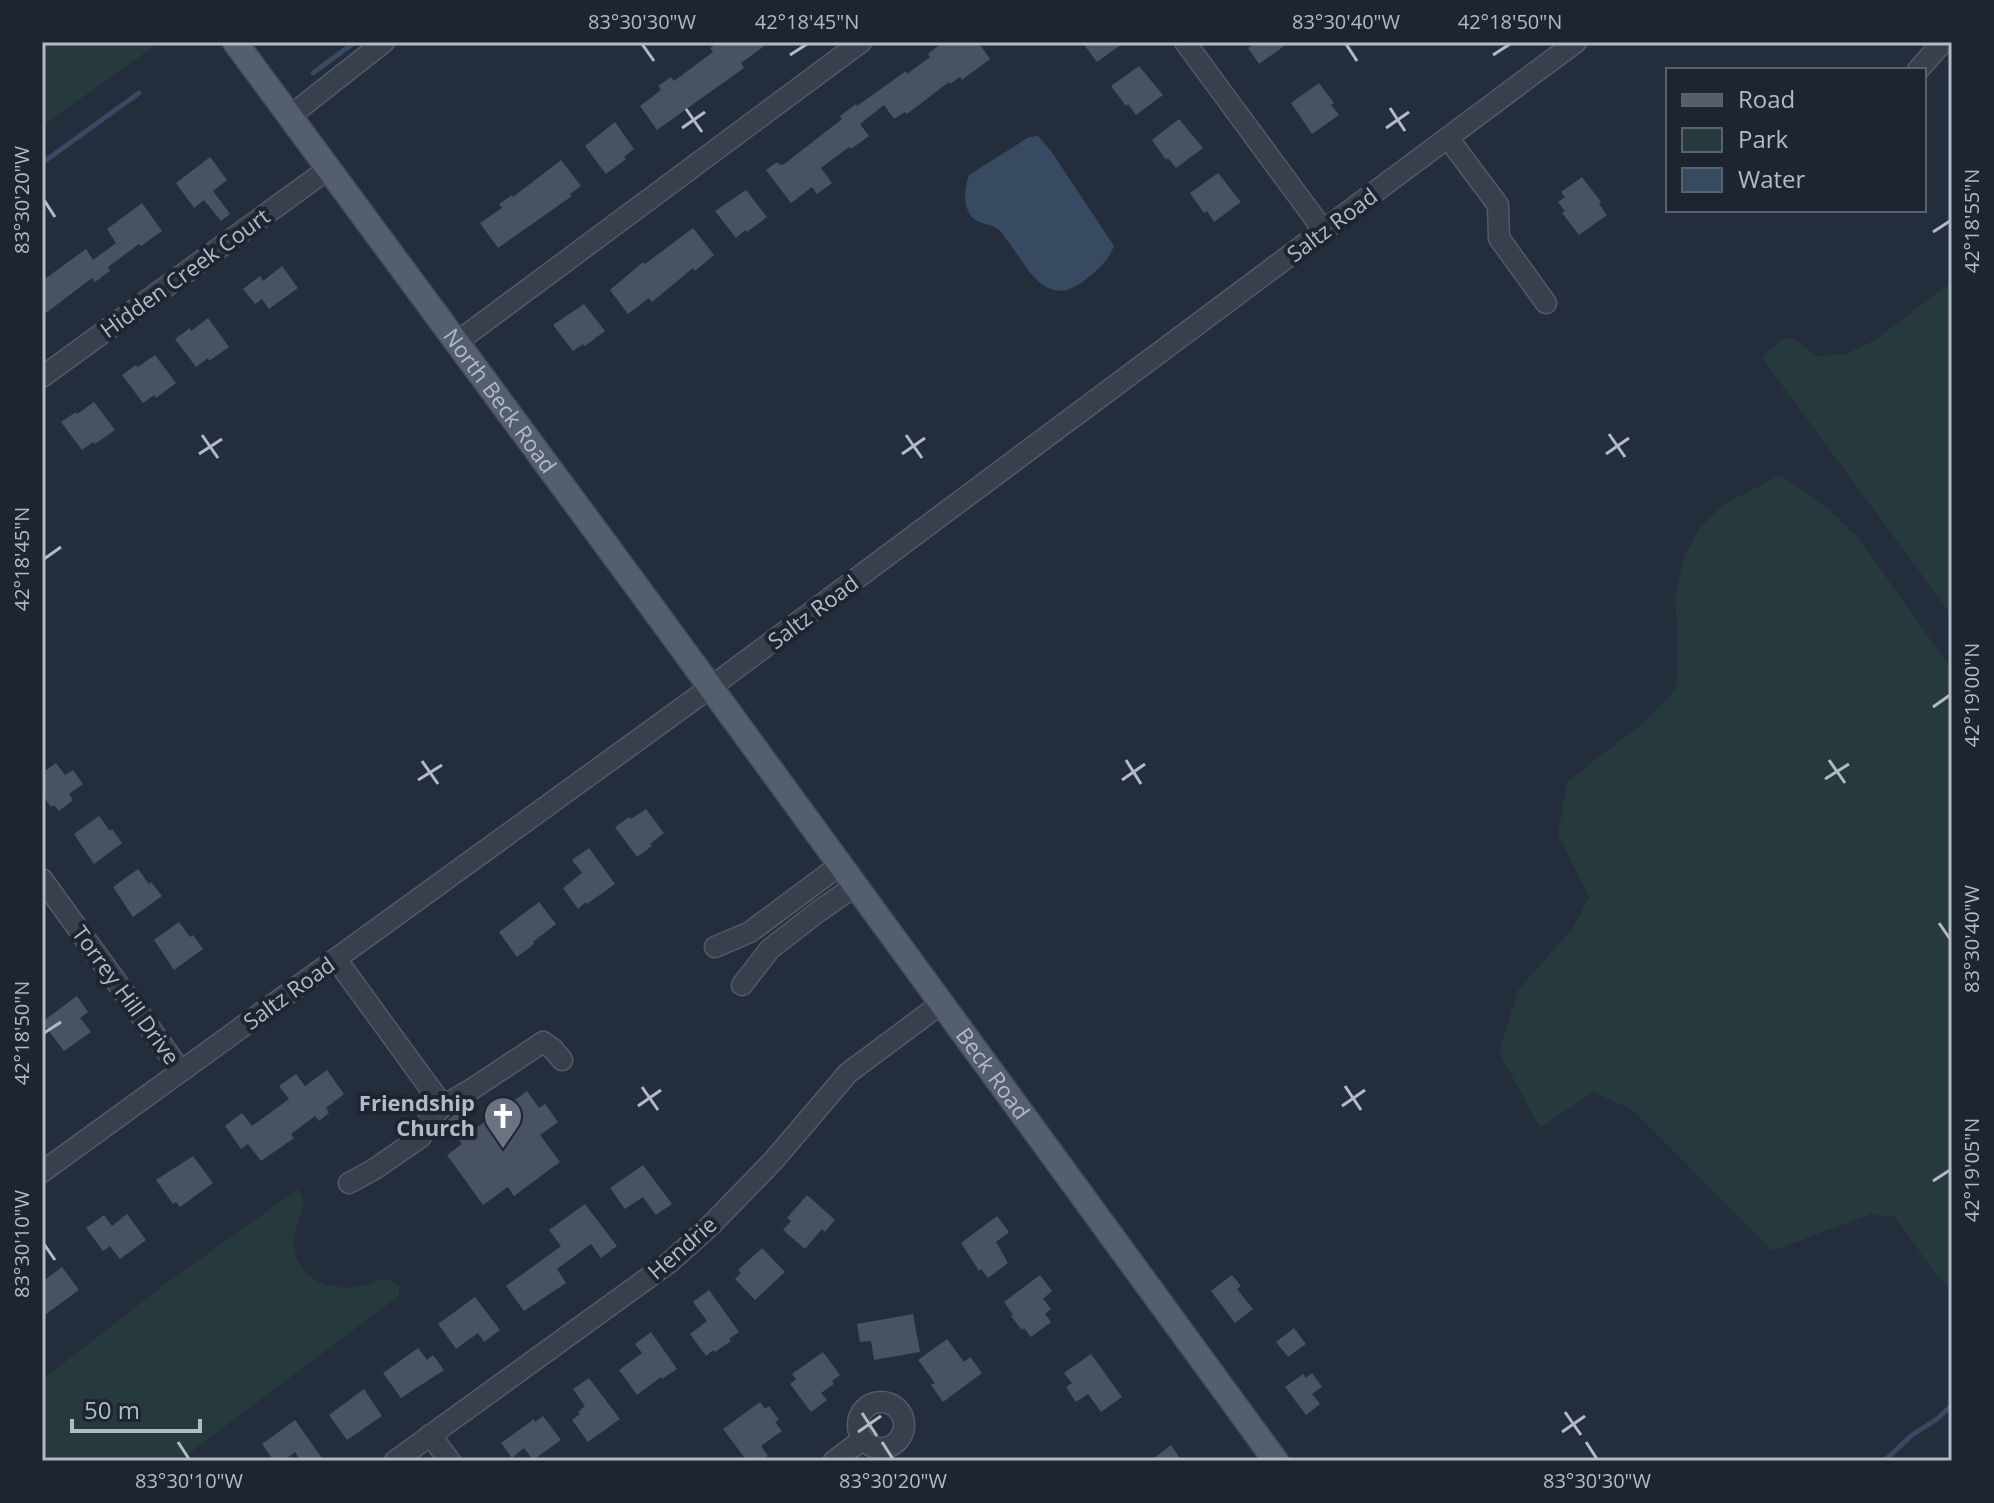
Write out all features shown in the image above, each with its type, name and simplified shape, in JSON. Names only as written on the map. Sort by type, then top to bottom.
[{"type":"main road","name":"North Beck Road","points":[[235,42],[711,687]]},
{"type":"main road","name":"Beck Road","points":[[711,687],[1276,1461]]},
{"type":"street","points":[[290,116],[384,42]]},
{"type":"street","points":[[457,342],[861,42]]},
{"type":"street","points":[[1185,42],[1324,231]]},
{"type":"street","name":"Saltz Road","points":[[42,1172],[711,687],[1574,42]]},
{"type":"street","points":[[1920,68],[1945,42],[1952,50]]},
{"type":"street","points":[[1448,138],[1498,205],[1499,238],[1546,303]]},
{"type":"street","name":"Hidden Creek Court","points":[[42,377],[328,169]]},
{"type":"street","points":[[715,947],[750,932],[840,865]]},
{"type":"street","name":"Torrey Hill Drive","points":[[42,879],[181,1071]]},
{"type":"street","points":[[742,985],[770,949],[855,886]]},
{"type":"street","points":[[336,959],[443,1106]]},
{"type":"street","name":"Hendrie","points":[[395,1461],[670,1262],[774,1160],[848,1073],[942,1003]]},
{"type":"street","points":[[349,1183],[421,1137],[426,1123],[443,1106],[543,1042],[562,1060]]},
{"type":"street","points":[[430,1435],[450,1461]]},
{"type":"street","points":[[834,1461],[862,1440]]},
{"type":"green space","points":[[42,42],[160,42],[42,126]]},
{"type":"green space","points":[[1952,281],[1952,616],[1762,358],[1781,340],[1791,337],[1817,356],[1846,354],[1877,339]]},
{"type":"green space","points":[[1780,475],[1824,505],[1859,539],[1952,670],[1952,1293],[1895,1217],[1871,1214],[1772,1251],[1633,1110],[1593,1092],[1540,1128],[1499,1052],[1518,990],[1573,928],[1589,897],[1558,834],[1567,782],[1640,725],[1676,689],[1678,642],[1675,599],[1684,556],[1700,528],[1723,505]]},
{"type":"green space","points":[[298,1189],[303,1206],[294,1246],[298,1261],[307,1274],[328,1285],[342,1287],[363,1285],[383,1278],[399,1287],[399,1296],[179,1461],[42,1461],[42,1380],[165,1284]]},
{"type":"water","points":[[1038,136],[1114,246],[1096,271],[1068,289],[1057,290],[1038,281],[1002,232],[974,219],[965,202],[969,175],[1029,137]]},
{"type":"building","points":[[719,42],[770,42],[741,63],[744,68],[657,130],[640,106],[661,90],[658,86],[671,77],[674,81],[713,52],[710,48]]},
{"type":"building","points":[[943,42],[978,42],[990,59],[962,80],[960,77],[949,82],[907,114],[905,112],[894,119],[884,105],[860,124],[869,136],[821,168],[832,183],[817,194],[812,187],[791,203],[766,170],[777,162],[783,165],[842,119],[840,116],[906,71],[907,74],[930,57],[928,54]]},
{"type":"building","points":[[1082,42],[1125,42],[1097,62]]},
{"type":"building","points":[[1256,42],[1290,42],[1259,64],[1248,48]]},
{"type":"building","points":[[1139,66],[1163,95],[1136,115],[1111,86]]},
{"type":"building","points":[[1319,83],[1339,115],[1312,134],[1291,103]]},
{"type":"building","points":[[1179,119],[1203,148],[1176,168],[1152,140]]},
{"type":"building","points":[[615,122],[634,149],[606,174],[585,146]]},
{"type":"building","points":[[210,157],[227,180],[213,191],[230,214],[221,221],[204,200],[194,208],[176,183]]},
{"type":"building","points":[[561,160],[581,186],[570,194],[572,196],[498,248],[480,223],[502,208],[499,204]]},
{"type":"building","points":[[1218,173],[1241,202],[1214,222],[1190,193]]},
{"type":"building","points":[[1582,177],[1607,215],[1579,235],[1562,213],[1565,211],[1558,202],[1565,197],[1561,192]]},
{"type":"building","points":[[746,190],[767,217],[736,238],[715,211]]},
{"type":"building","points":[[142,203],[162,231],[108,267],[110,271],[95,282],[92,278],[42,316],[42,281],[86,249],[93,260],[116,243],[107,229]]},
{"type":"building","points":[[693,228],[714,255],[652,302],[649,298],[628,314],[610,290],[643,262],[645,264]]},
{"type":"building","points":[[282,266],[298,288],[269,309],[262,299],[255,304],[243,289],[260,276],[263,281]]},
{"type":"building","points":[[584,304],[605,331],[573,351],[553,325]]},
{"type":"building","points":[[208,318],[229,347],[196,367],[175,339]]},
{"type":"building","points":[[155,355],[176,383],[156,398],[154,395],[143,403],[122,375]]},
{"type":"building","points":[[94,402],[115,430],[82,450],[61,422]]},
{"type":"building","points":[[56,763],[65,775],[73,770],[83,784],[69,794],[73,800],[59,811],[54,805],[51,807],[42,794],[42,773]]},
{"type":"building","points":[[646,809],[664,833],[637,857],[615,827]]},
{"type":"building","points":[[99,816],[122,843],[94,864],[74,834]]},
{"type":"building","points":[[589,848],[615,884],[578,909],[563,888],[582,873],[572,860]]},
{"type":"building","points":[[138,869],[162,896],[133,917],[113,887]]},
{"type":"building","points":[[539,902],[556,924],[517,957],[499,932]]},
{"type":"building","points":[[179,922],[203,949],[174,970],[154,940]]},
{"type":"building","points":[[77,996],[88,1012],[80,1018],[91,1032],[64,1051],[42,1022]]},
{"type":"building","points":[[327,1070],[344,1094],[326,1108],[329,1113],[319,1121],[315,1116],[291,1134],[294,1138],[261,1161],[248,1144],[241,1149],[225,1126],[242,1113],[252,1126],[289,1099],[279,1086],[296,1074],[305,1086]]},
{"type":"building","name":"Friendship Church","points":[[527,1091],[539,1108],[545,1104],[558,1122],[540,1135],[560,1162],[514,1196],[508,1187],[483,1205],[447,1155],[462,1144],[446,1121],[458,1112],[472,1131]]},
{"type":"building","points":[[193,1156],[213,1183],[180,1207],[176,1202],[173,1204],[156,1180]]},
{"type":"building","points":[[643,1165],[672,1204],[656,1215],[643,1197],[625,1209],[610,1188]]},
{"type":"building","points":[[807,1195],[835,1220],[825,1232],[822,1229],[805,1249],[783,1230],[791,1221],[787,1218]]},
{"type":"building","points":[[585,1204],[617,1246],[601,1258],[591,1244],[557,1269],[566,1283],[524,1311],[506,1286],[561,1246],[549,1230]]},
{"type":"building","points":[[127,1214],[146,1240],[120,1259],[110,1246],[103,1251],[86,1228],[104,1215],[112,1226]]},
{"type":"building","points":[[997,1216],[1009,1232],[996,1242],[1008,1263],[988,1278],[981,1269],[979,1271],[961,1243]]},
{"type":"building","points":[[762,1248],[785,1272],[755,1300],[735,1279],[741,1273],[738,1270]]},
{"type":"building","points":[[62,1267],[79,1290],[42,1317],[42,1282]]},
{"type":"building","points":[[1040,1275],[1052,1291],[1043,1299],[1051,1309],[1045,1314],[1051,1322],[1031,1337],[1011,1316],[1004,1302]]},
{"type":"building","points":[[1232,1275],[1241,1286],[1237,1289],[1253,1309],[1235,1323],[1211,1291]]},
{"type":"building","points":[[709,1290],[739,1332],[729,1339],[731,1341],[706,1356],[690,1334],[707,1321],[693,1302]]},
{"type":"building","points":[[475,1297],[500,1330],[484,1342],[478,1333],[456,1349],[438,1324]]},
{"type":"building","points":[[913,1314],[920,1352],[874,1360],[871,1341],[860,1342],[857,1324]]},
{"type":"building","points":[[1294,1328],[1306,1344],[1288,1357],[1276,1342]]},
{"type":"building","points":[[651,1332],[677,1369],[637,1395],[619,1370],[642,1353],[635,1344]]},
{"type":"building","points":[[947,1339],[964,1362],[970,1357],[982,1373],[943,1402],[931,1385],[935,1383],[918,1360]]},
{"type":"building","points":[[418,1348],[427,1360],[433,1355],[444,1370],[401,1398],[383,1373]]},
{"type":"building","points":[[823,1352],[840,1375],[832,1381],[834,1384],[821,1393],[827,1400],[811,1412],[790,1384],[796,1379],[792,1374]]},
{"type":"building","points":[[1091,1354],[1122,1397],[1101,1412],[1088,1394],[1076,1402],[1066,1387],[1072,1383],[1064,1373]]},
{"type":"building","points":[[1312,1373],[1322,1387],[1312,1394],[1320,1404],[1306,1415],[1285,1387],[1303,1374],[1306,1378]]},
{"type":"building","points":[[589,1378],[620,1419],[588,1442],[572,1420],[585,1406],[573,1389]]},
{"type":"building","points":[[364,1389],[382,1416],[347,1440],[329,1415]]},
{"type":"building","points":[[760,1402],[765,1409],[769,1406],[779,1420],[775,1422],[782,1431],[761,1446],[768,1456],[760,1461],[747,1461],[723,1429]]},
{"type":"building","points":[[543,1416],[561,1440],[533,1460],[524,1448],[512,1458],[501,1443]]},
{"type":"building","points":[[295,1420],[324,1461],[301,1461],[295,1452],[283,1461],[274,1461],[262,1444]]},
{"type":"building","points":[[1171,1445],[1182,1461],[1150,1461]]},
{"type":"waterway","points":[[313,73],[355,42]]},
{"type":"waterway","points":[[42,163],[139,93]]},
{"type":"waterway","points":[[1884,1461],[1952,1405]]},
{"type":"place","name":"Friendship Church","points":[[503,1150]]}]
